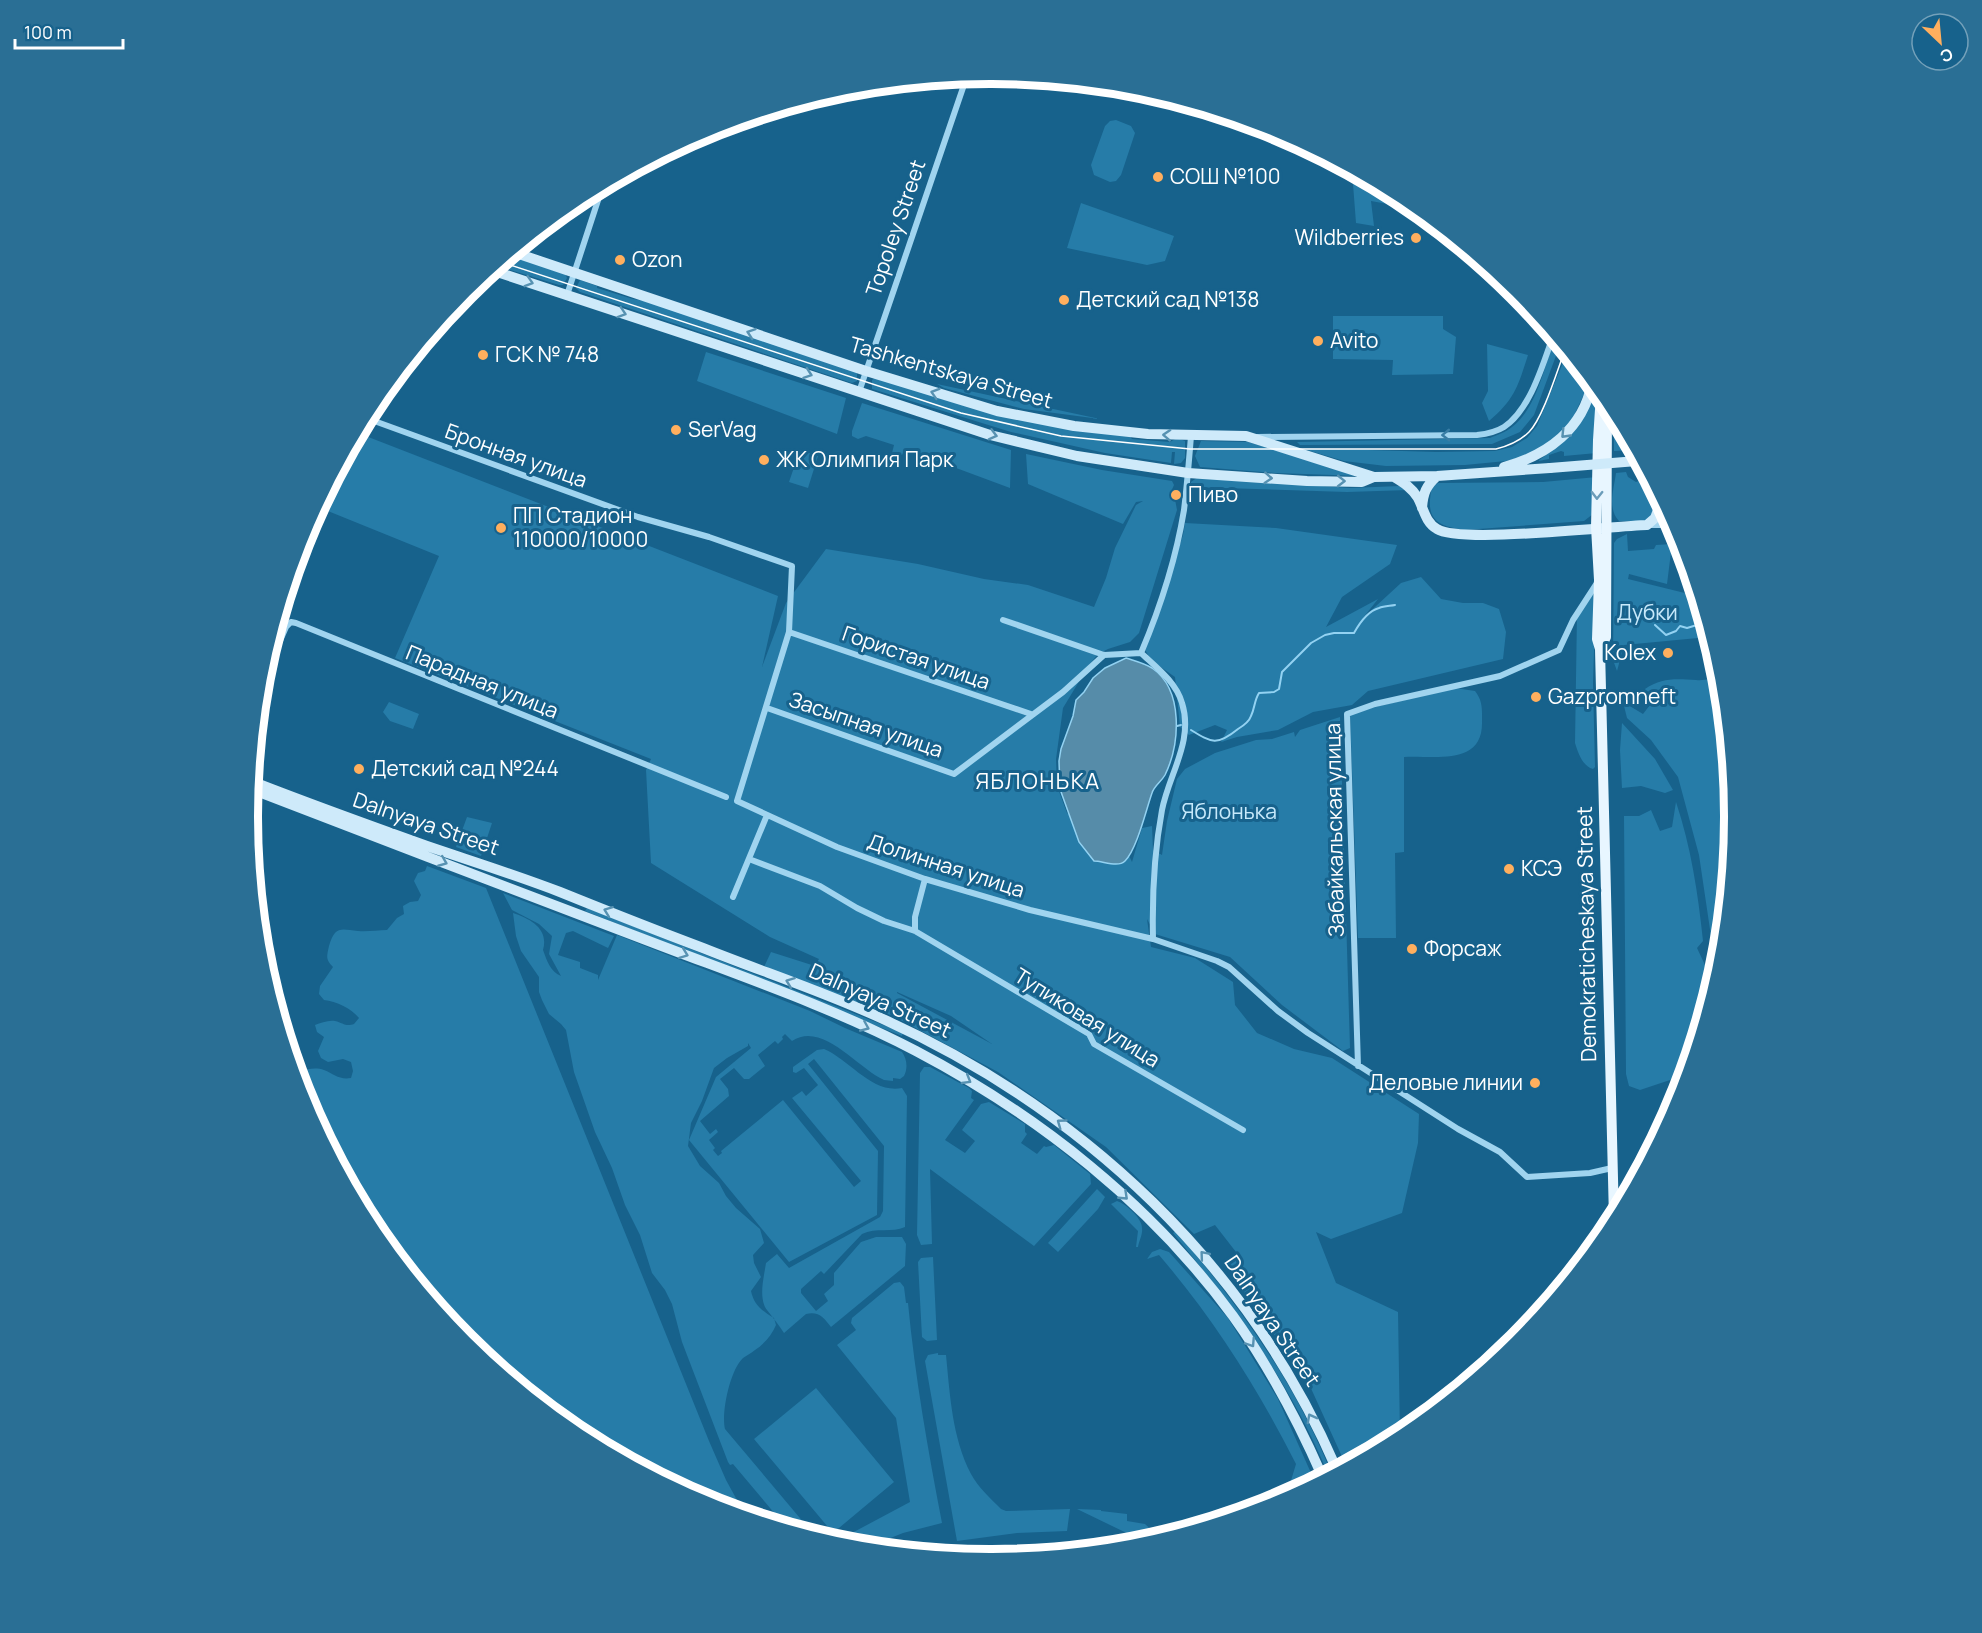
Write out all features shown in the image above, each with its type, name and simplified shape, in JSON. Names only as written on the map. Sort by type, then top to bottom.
[{"type":"main road","name":"Tashkentskaya Street","points":[[521,255],[866,371],[997,411],[1074,426],[1148,434],[1246,436]]},
{"type":"main road","name":"Tashkentskaya Street","points":[[500,273],[990,435],[1078,456],[1188,473],[1307,481],[1362,482],[1374,477]]},
{"type":"main road","points":[[1483,473],[1535,456],[1557,442],[1581,415],[1589,395]]},
{"type":"main road","name":"Demokraticheskaya Street","points":[[1600,410],[1596,527],[1599,580],[1597,639],[1600,649],[1613,1202]]},
{"type":"main road","name":"Demokraticheskaya Street","points":[[1600,649],[1606,637],[1607,421]]},
{"type":"main road","points":[[1246,436],[1374,477],[1437,476],[1631,462]]},
{"type":"main road","points":[[1422,508],[1427,485],[1437,476]]},
{"type":"main road","points":[[1393,477],[1410,488],[1425,516],[1437,529],[1451,534],[1489,535],[1647,525],[1655,518],[1657,512]]},
{"type":"main road","name":"Dalnyaya Street","points":[[259,784],[561,892],[873,1014],[993,1078],[1090,1144],[1128,1177],[1171,1220],[1227,1284],[1261,1333],[1302,1401],[1334,1463]]},
{"type":"main road","name":"Dalnyaya Street","points":[[259,792],[814,1005],[916,1051],[1006,1104],[1078,1155],[1161,1230],[1211,1287],[1273,1377],[1319,1471]]},
{"type":"main road","points":[[916,1051],[921,1038]]},
{"type":"main road","points":[[1161,1230],[1171,1220]]},
{"type":"street","name":"Topoley Street","points":[[859,392],[964,85]]},
{"type":"street","points":[[567,295],[599,198]]},
{"type":"street","name":"Tashkentskaya Street","points":[[1246,436],[1302,438],[1491,433],[1503,428],[1515,418],[1525,404],[1550,344]]},
{"type":"street","name":"Бронная улица","points":[[375,421],[638,517],[709,537],[792,567],[789,632]]},
{"type":"street","points":[[1141,653],[1153,625],[1175,550],[1184,508],[1191,436]]},
{"type":"street","points":[[1647,525],[1663,525]]},
{"type":"street","name":"Забайкальская улица","points":[[1358,1066],[1347,714],[1375,704],[1500,676],[1559,650],[1573,620],[1599,580]]},
{"type":"street","points":[[1003,620],[1104,655],[1141,653],[1178,692],[1185,716],[1185,729],[1181,753],[1161,820],[1154,867],[1153,939]]},
{"type":"street","name":"Парадная улица","points":[[280,640],[286,627],[291,622],[296,623],[726,797]]},
{"type":"street","points":[[767,708],[789,632]]},
{"type":"street","name":"Гористая улица","points":[[789,632],[1031,714]]},
{"type":"street","points":[[1031,714],[1064,692],[1104,655]]},
{"type":"street","name":"Долинная улица","points":[[767,708],[737,801],[837,847],[925,879],[1030,910],[1153,939],[1229,967],[1278,1011],[1358,1066],[1458,1129],[1500,1152],[1527,1177],[1590,1173],[1612,1168]]},
{"type":"street","name":"Засыпная улица","points":[[767,708],[954,774],[1031,714]]},
{"type":"street","points":[[733,897],[767,815]]},
{"type":"street","name":"Тупиковая улица","points":[[749,859],[820,886],[856,908],[884,921],[915,931],[1089,1034],[1094,1044],[1243,1130]]},
{"type":"street","points":[[915,931],[915,917],[925,879]]},
{"type":"green space","points":[[1116,120],[1131,126],[1135,133],[1121,175],[1116,181],[1110,182],[1094,175],[1091,165],[1105,126],[1110,121]]},
{"type":"green space","points":[[1353,180],[1394,205],[1371,201],[1374,226],[1356,223]]},
{"type":"green space","points":[[1081,203],[1174,236],[1165,261],[1147,265],[1067,248]]},
{"type":"green space","points":[[518,258],[565,273],[567,278],[563,285],[505,269]]},
{"type":"green space","points":[[580,280],[597,286],[597,288],[651,302],[857,372],[857,381],[852,383],[580,292],[576,288]]},
{"type":"green space","points":[[1333,316],[1443,316],[1443,329],[1456,337],[1453,374],[1392,375],[1393,360],[1333,359]]},
{"type":"green space","points":[[1487,344],[1528,355],[1510,399],[1489,421],[1482,403],[1488,391]]},
{"type":"green space","points":[[1552,347],[1557,353],[1534,415],[1520,432],[1492,444],[1300,445],[1297,442],[1490,438],[1504,432],[1521,419],[1539,386]]},
{"type":"green space","points":[[706,352],[846,398],[837,434],[697,381]]},
{"type":"green space","points":[[1564,361],[1586,390],[1565,435],[1530,455],[1506,461],[1465,465],[1386,466],[1344,461],[1300,448],[1436,452],[1495,451],[1512,447],[1527,438],[1537,426]]},
{"type":"green space","points":[[879,375],[967,404],[1129,435],[1132,439],[1170,442],[1177,438],[1185,441],[1185,458],[1181,463],[1174,464],[1175,452],[1172,452],[1171,463],[1105,453],[1011,432],[872,389],[872,380]]},
{"type":"green space","points":[[937,384],[1100,419],[1024,409],[944,388]]},
{"type":"green space","points":[[1589,395],[1599,409],[1597,453],[1564,456],[1564,452],[1561,451],[1549,455],[1549,459],[1538,461],[1546,455]]},
{"type":"green space","points":[[862,403],[1011,450],[1010,488],[905,449],[902,455],[892,453],[894,445],[866,436],[858,439],[852,436]]},
{"type":"green space","points":[[1614,432],[1625,450],[1614,451]]},
{"type":"green space","name":"Яблонька","points":[[366,436],[778,596],[762,667],[786,603],[826,549],[918,564],[984,579],[1028,585],[1094,607],[1115,548],[1136,505],[1143,501],[1136,502],[1123,524],[1028,484],[1026,454],[1102,470],[1172,481],[1174,485],[1170,494],[1174,494],[1177,510],[1139,633],[1130,642],[1098,654],[1063,708],[1056,759],[1057,786],[1067,813],[1081,822],[1114,824],[1132,862],[1142,828],[1152,826],[1153,850],[1162,855],[1177,779],[1185,769],[1215,753],[1256,740],[1272,739],[1294,732],[1295,737],[1300,730],[1340,717],[1350,1048],[1343,1051],[1282,1005],[1230,957],[1155,934],[1147,919],[1151,947],[1195,958],[1233,982],[1235,1005],[1257,1033],[1294,1049],[1332,1058],[1419,1114],[1418,1143],[1402,1213],[1331,1239],[1316,1232],[1336,1283],[1398,1312],[1400,1425],[1343,1458],[1309,1384],[1223,1262],[1236,1252],[1215,1225],[1194,1234],[1106,1147],[998,1072],[893,1016],[764,967],[771,952],[815,966],[819,959],[770,937],[651,863],[646,770],[651,759],[395,658],[439,556],[326,510]],"holes":[[[897,992],[951,1016],[992,1044],[897,993]]]},
{"type":"green space","points":[[1201,441],[1248,442],[1362,476],[1275,473],[1200,467],[1195,456]]},
{"type":"green space","points":[[800,450],[818,456],[808,488],[789,482]]},
{"type":"green space","points":[[1626,472],[1628,477],[1636,482],[1641,480],[1654,507],[1651,517],[1645,521],[1619,521],[1615,516],[1612,498],[1616,473]]},
{"type":"green space","points":[[1198,477],[1350,488],[1400,486],[1409,490],[1347,492],[1191,487],[1191,482]]},
{"type":"green space","points":[[1597,477],[1593,514],[1584,521],[1465,530],[1440,523],[1431,513],[1432,487],[1438,483],[1543,482]]},
{"type":"green space","points":[[1185,523],[1276,528],[1397,545],[1390,564],[1342,597],[1326,627],[1378,599],[1363,618],[1401,583],[1421,577],[1441,599],[1463,603],[1483,603],[1499,609],[1506,632],[1503,659],[1368,691],[1352,705],[1313,712],[1278,730],[1221,742],[1227,730],[1215,725],[1189,735],[1180,727],[1175,677],[1152,661],[1145,650]]},
{"type":"green space","name":"Дубки","points":[[1627,534],[1628,551],[1654,549],[1656,545],[1671,544],[1667,584],[1629,574],[1628,579],[1689,594],[1701,637],[1624,645],[1617,671],[1613,660],[1614,543]]},
{"type":"green space","points":[[1596,588],[1593,683],[1595,767],[1593,769],[1583,762],[1575,743],[1577,614]]},
{"type":"green space","name":"Дубки","points":[[1710,679],[1717,721],[1724,816],[1722,864],[1712,942],[1699,855],[1678,777],[1651,740],[1627,718],[1623,702],[1643,714],[1650,705],[1645,689],[1651,685],[1670,680]]},
{"type":"green space","points":[[1455,688],[1475,691],[1478,695],[1482,710],[1480,736],[1474,746],[1454,756],[1404,757],[1404,852],[1395,853],[1396,938],[1358,938],[1350,713]]},
{"type":"green space","points":[[389,702],[419,714],[413,729],[390,721],[383,712]]},
{"type":"green space","points":[[1622,723],[1655,759],[1673,790],[1665,793],[1641,786],[1622,788],[1620,750]]},
{"type":"green space","points":[[1676,802],[1690,853],[1699,905],[1703,941],[1697,948],[1705,965],[1706,975],[1699,1006],[1675,1078],[1640,1090],[1629,1086],[1626,1074],[1624,816],[1639,816],[1651,810],[1660,831],[1672,827]]},
{"type":"green space","points":[[467,817],[492,823],[481,856],[456,847]]},
{"type":"green space","points":[[427,866],[486,888],[709,1441],[737,1503],[667,1473],[625,1451],[584,1426],[545,1398],[508,1367],[440,1299],[410,1262],[357,1183],[334,1140],[304,1070],[321,1069],[343,1078],[351,1078],[353,1071],[351,1062],[343,1059],[328,1062],[321,1058],[318,1051],[324,1037],[317,1032],[315,1025],[335,1021],[351,1025],[359,1018],[343,1006],[324,1000],[319,994],[320,986],[333,967],[327,955],[329,946],[339,930],[387,930],[397,918],[404,914],[403,906],[418,901],[421,895],[414,881],[418,873],[425,871]]},
{"type":"green space","points":[[503,893],[614,936],[608,948],[573,931],[566,933],[558,955],[580,962],[580,968],[598,975],[598,980],[617,935],[810,1011],[902,1052],[904,1055],[906,1067],[904,1076],[900,1079],[893,1078],[893,1081],[884,1080],[828,1041],[804,1036],[792,1041],[785,1034],[778,1044],[775,1041],[758,1055],[765,1066],[749,1079],[744,1079],[734,1068],[720,1079],[728,1089],[729,1096],[700,1121],[710,1134],[716,1129],[718,1132],[709,1140],[718,1156],[722,1153],[721,1151],[783,1100],[854,1187],[861,1181],[792,1098],[802,1091],[806,1096],[818,1085],[804,1068],[796,1073],[793,1072],[793,1067],[817,1050],[824,1049],[871,1081],[881,1086],[902,1088],[907,1096],[905,1227],[862,1234],[824,1274],[821,1271],[801,1289],[801,1293],[816,1311],[828,1301],[824,1294],[834,1285],[834,1273],[861,1242],[876,1237],[902,1237],[906,1244],[905,1266],[831,1327],[821,1316],[811,1313],[806,1314],[784,1333],[774,1320],[776,1325],[767,1339],[738,1364],[728,1392],[724,1413],[725,1429],[806,1525],[777,1517],[733,1464],[730,1465],[728,1462],[682,1342],[672,1304],[652,1273],[640,1235],[595,1132],[574,1072],[566,1030],[549,1014],[542,1000],[539,992],[539,977],[521,951],[516,936],[513,913],[526,918],[541,931],[543,950],[548,962],[561,976],[549,954],[552,936],[539,924],[512,910]],"holes":[[[748,1043],[751,1048],[716,1077],[689,1140],[789,1262],[877,1215],[878,1151],[808,1064],[814,1059],[884,1146],[883,1211],[880,1217],[789,1268],[777,1254],[766,1263],[762,1287],[763,1300],[772,1317],[754,1300],[751,1291],[761,1277],[753,1255],[764,1243],[760,1229],[736,1208],[719,1183],[700,1166],[688,1146],[691,1123],[714,1068],[748,1046]]]},
{"type":"green space","points":[[587,908],[896,1030],[903,1033],[902,1036],[585,911]]},
{"type":"green space","points":[[924,1067],[930,1067],[972,1091],[971,1098],[974,1100],[945,1140],[965,1153],[975,1141],[962,1130],[981,1104],[989,1102],[1025,1124],[1027,1134],[1021,1143],[1037,1154],[1044,1146],[1054,1145],[1090,1174],[1091,1184],[1034,1246],[930,1169],[932,1244],[921,1245],[917,1235],[920,1073]]},
{"type":"green space","points":[[1097,1189],[1105,1197],[1098,1209],[1058,1252],[1048,1243]]},
{"type":"green space","points":[[1117,1201],[1133,1212],[1141,1224],[1142,1233],[1138,1247],[1136,1247],[1138,1231],[1111,1204]]},
{"type":"green space","points":[[1176,1231],[1241,1314],[1280,1372],[1314,1433],[1328,1465],[1325,1467],[1294,1404],[1258,1344],[1173,1233]]},
{"type":"green space","points":[[1160,1249],[1169,1252],[1228,1318],[1278,1399],[1312,1475],[1290,1484],[1296,1464],[1234,1355],[1198,1304],[1159,1255],[1147,1259],[1152,1252]]},
{"type":"green space","points":[[933,1257],[937,1340],[927,1341],[922,1337],[918,1262],[921,1258]]},
{"type":"green space","points":[[900,1282],[904,1287],[906,1303],[908,1303],[922,1413],[942,1523],[903,1533],[883,1541],[848,1535],[910,1502],[896,1418],[837,1345],[856,1330],[851,1323],[852,1318],[894,1283]]},
{"type":"green space","points":[[938,1353],[938,1355],[946,1355],[956,1431],[965,1460],[977,1483],[1001,1509],[1006,1511],[1070,1509],[1067,1531],[1017,1533],[957,1541],[925,1361],[928,1355]]},
{"type":"green space","points":[[816,1388],[894,1482],[834,1532],[831,1531],[754,1439]]},
{"type":"green space","points":[[1077,1509],[1127,1514],[1127,1521],[1145,1524],[1152,1531],[1132,1535]]},
{"type":"shaded area","points":[[1126,658],[1152,668],[1170,690],[1174,703],[1176,733],[1170,762],[1165,775],[1153,791],[1133,848],[1125,861],[1114,864],[1094,861],[1079,842],[1060,789],[1059,761],[1076,700],[1093,678],[1105,668]]},
{"type":"waterway","points":[[1191,730],[1214,741],[1225,738],[1249,720],[1259,693],[1274,692],[1279,689],[1282,672],[1311,643],[1325,635],[1354,633],[1371,612],[1381,607],[1395,605]]},
{"type":"waterway","points":[[1655,625],[1666,635],[1676,631],[1680,626],[1687,628],[1698,625]]},
{"type":"waterway","points":[[1177,726],[1181,725]]},
{"type":"tram line","points":[[509,265],[961,413],[1061,436],[1190,449],[1496,449],[1517,441],[1529,432],[1544,405],[1562,358]]},
{"type":"place","name":"СОШ №100","points":[[1158,177]]},
{"type":"place","name":"Wildberries","points":[[1416,238]]},
{"type":"place","name":"Ozon","points":[[620,260]]},
{"type":"place","name":"Детский сад №138","points":[[1064,300]]},
{"type":"place","name":"Avito","points":[[1318,341]]},
{"type":"place","name":"ГСК № 748","points":[[483,355]]},
{"type":"place","name":"SerVag","points":[[676,430]]},
{"type":"place","name":"ЖК Олимпия Парк","points":[[764,460]]},
{"type":"place","name":"Пиво","points":[[1176,495]]},
{"type":"place","name":"ПП Стадион 110000/10000","points":[[501,528]]},
{"type":"place","name":"Kolex","points":[[1668,653]]},
{"type":"place","name":"Gazpromneft","points":[[1536,697]]},
{"type":"place","name":"Детский сад №244","points":[[359,769]]},
{"type":"place","name":"КСЭ","points":[[1509,869]]},
{"type":"place","name":"Форсаж","points":[[1412,949]]},
{"type":"place","name":"Деловые линии","points":[[1535,1083]]},
{"type":"district","name":"ЯБЛОНЬКА","points":[[1038,781]]}]
